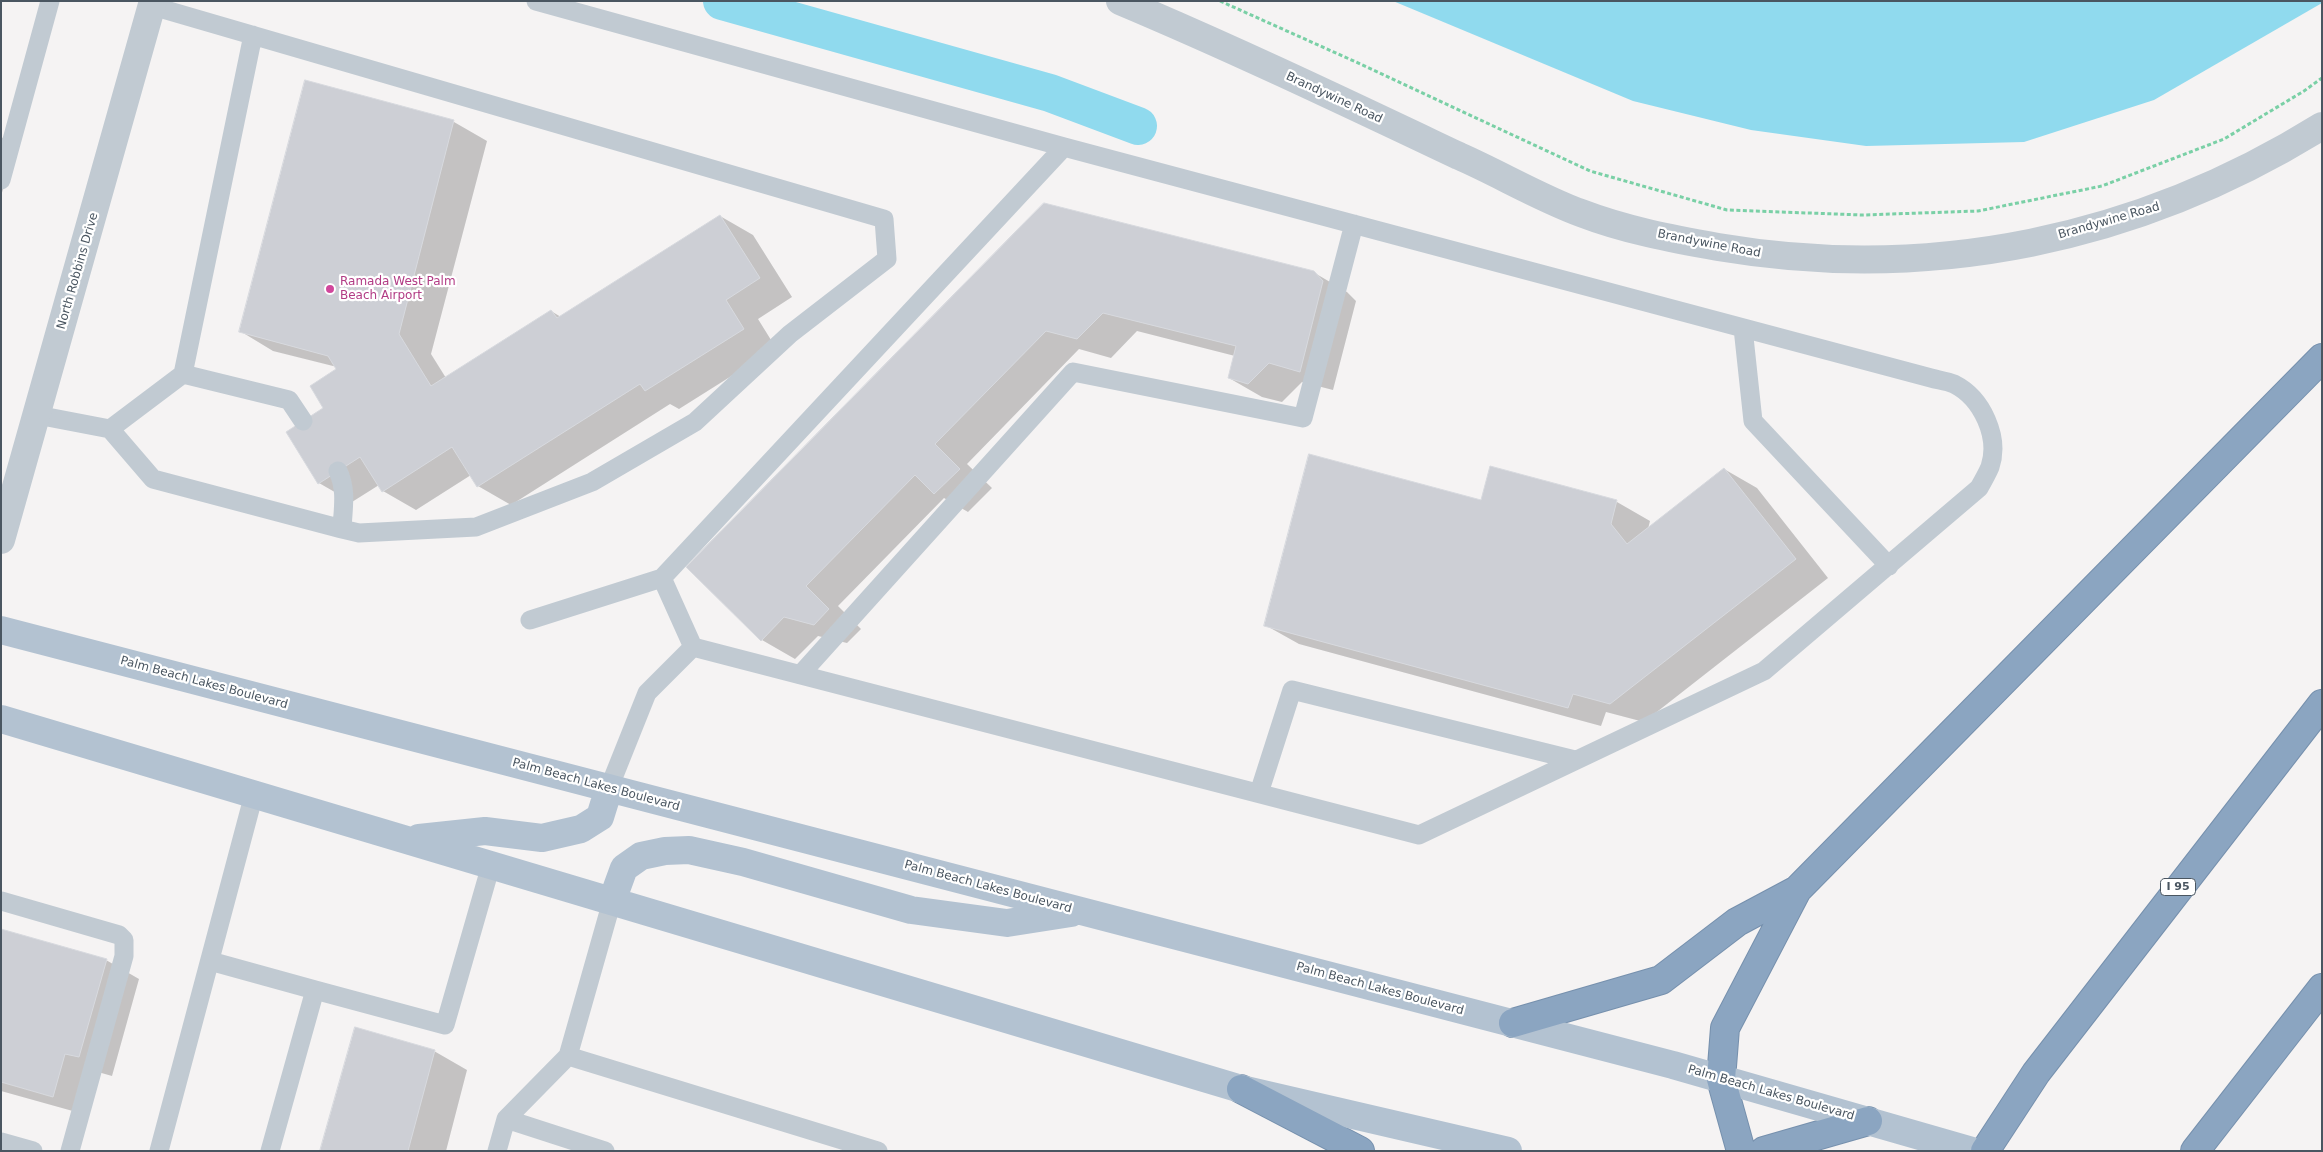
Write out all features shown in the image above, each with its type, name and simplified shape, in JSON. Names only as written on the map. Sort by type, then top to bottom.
[{"type":"highway","points":[[1741,1151],[1721,1079],[1725,1028],[1797,890],[2322,358]]},
{"type":"highway","name":"I 95","points":[[1985,1151],[2036,1073],[2176,889],[2322,704]]},
{"type":"highway","points":[[1513,1023],[1661,980],[1736,922],[1797,890]]},
{"type":"highway","points":[[2196,1151],[2212,1127],[2322,988]]},
{"type":"highway","points":[[1240,1089],[1360,1151]]},
{"type":"highway","points":[[1764,1151],[1868,1121]]},
{"type":"main road","name":"Palm Beach Lakes Boulevard","points":[[1,630],[1513,1023],[1721,1079],[1972,1151]]},
{"type":"main road","points":[[1,719],[1240,1089],[1508,1151]]},
{"type":"main road","points":[[405,839],[485,831],[542,838],[581,829],[600,817],[609,788]]},
{"type":"main road","points":[[612,901],[624,868],[641,856],[665,851],[689,850],[743,862],[911,910],[1007,923],[1083,912]]},
{"type":"street","name":"Brandywine Road","points":[[1120,1],[1581,214],[1673,239],[1766,255],[1829,260],[1893,260],[1987,251],[2080,232],[2171,203],[2229,178],[2285,149],[2322,126]]},
{"type":"street","name":"North Robbins Drive","points":[[1,540],[153,3]]},
{"type":"lane","points":[[1,180],[50,1]]},
{"type":"lane","points":[[536,1],[1064,147],[1954,384],[1974,399],[1986,419],[1993,442],[1990,466],[1979,488],[1764,671],[1419,835],[693,647]]},
{"type":"lane","points":[[37,415],[110,429],[153,479],[342,529],[360,533],[476,527],[592,482],[696,422],[790,334],[887,259],[884,219],[253,35],[153,3]]},
{"type":"lane","points":[[110,429],[183,374],[253,35]]},
{"type":"lane","points":[[530,620],[662,578],[1064,147]]},
{"type":"lane","points":[[800,675],[1073,372],[1303,418],[1354,224]]},
{"type":"lane","points":[[1743,328],[1753,421],[1889,566]]},
{"type":"lane","points":[[183,374],[289,400],[303,421]]},
{"type":"lane","points":[[338,471],[343,483],[344,492],[342,529]]},
{"type":"lane","points":[[662,578],[693,647]]},
{"type":"lane","points":[[609,788],[647,693],[693,647]]},
{"type":"lane","points":[[1259,793],[1292,690],[1575,760]]},
{"type":"lane","points":[[159,1151],[254,794]]},
{"type":"lane","points":[[210,961],[445,1025],[491,865]]},
{"type":"lane","points":[[1,901],[114,933],[124,940],[124,956],[70,1151]]},
{"type":"lane","points":[[498,1151],[506,1119],[568,1056],[612,901]]},
{"type":"lane","points":[[270,1151],[315,990]]},
{"type":"lane","points":[[568,1056],[878,1151]]},
{"type":"lane","points":[[506,1119],[605,1151]]},
{"type":"lane","points":[[1,1142],[33,1151]]},
{"type":"path","points":[[1220,1],[1590,171],[1727,210],[1863,215],[1978,210],[2102,186],[2224,139],[2304,91],[2322,78]]},
{"type":"water","points":[[1393,1],[2322,1],[2322,3],[2154,100],[2024,142],[1866,146],[1751,130],[1633,101]]},
{"type":"building","name":"Ramada West Palm Beach Airport","points":[[305,80],[454,120],[399,334],[431,386],[551,310],[557,318],[720,215],[760,278],[726,300],[744,329],[645,391],[640,384],[477,487],[452,447],[382,492],[360,457],[318,484],[286,432],[323,408],[310,386],[336,369],[328,356],[239,332]]},
{"type":"building","points":[[1044,203],[1314,271],[1323,281],[1300,372],[1269,363],[1248,384],[1228,378],[1236,346],[1103,313],[1077,339],[1046,331],[935,444],[960,469],[934,494],[915,475],[806,586],[829,609],[814,625],[784,617],[761,641],[686,567]]},
{"type":"building","points":[[1309,454],[1481,500],[1490,466],[1617,500],[1611,524],[1627,544],[1724,468],[1796,559],[1610,704],[1573,694],[1568,708],[1264,626]]},
{"type":"building","points":[[1,929],[107,959],[79,1057],[65,1054],[53,1097],[1,1082]]},
{"type":"building","points":[[355,1027],[435,1050],[408,1151],[320,1151]]},
{"type":"waterway","points":[[722,1],[1050,93],[1138,126]]},
{"type":"place","name":"Ramada West Palm Beach Airport","points":[[330,289]]}]
